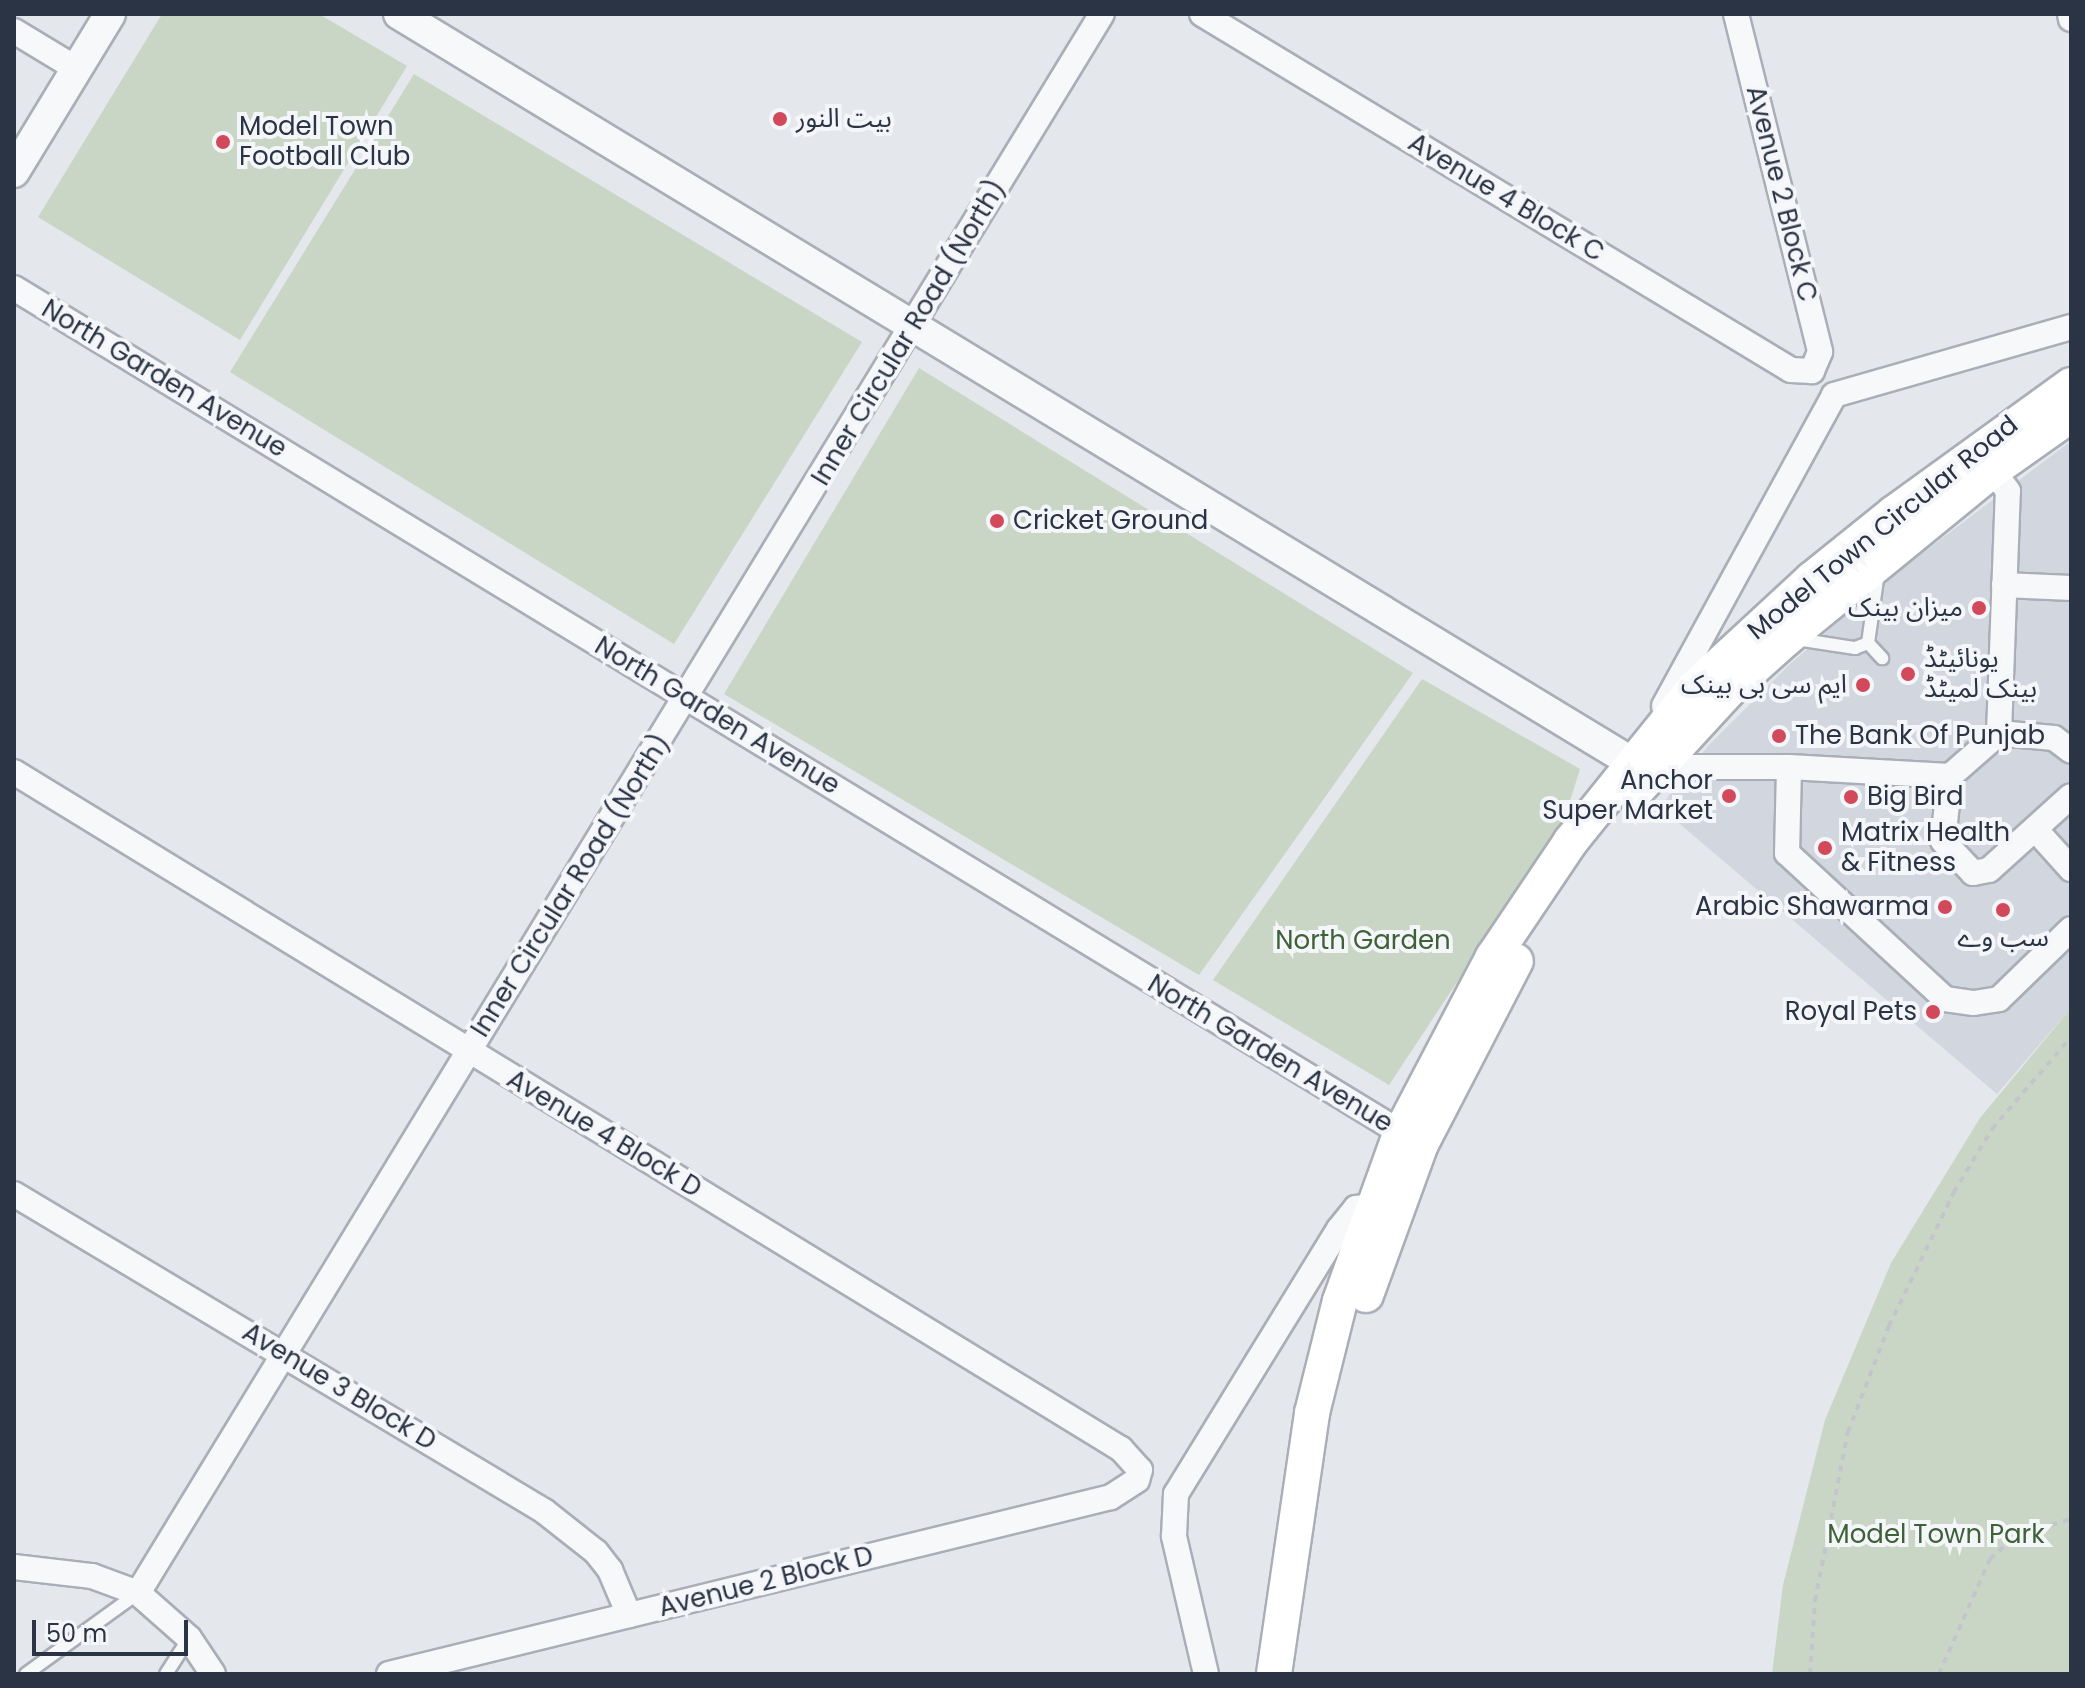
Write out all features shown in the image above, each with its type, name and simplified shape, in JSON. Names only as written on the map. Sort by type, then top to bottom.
[{"type":"main road","name":"Model Town Circular Road","points":[[1274,1674],[1312,1413],[1340,1301],[1372,1206],[1410,1139],[1493,957],[1741,642],[2069,398]]},
{"type":"main road","name":"Model Town Circular Road","points":[[1642,766],[1878,562],[1985,459]]},
{"type":"main road","name":"Model Town Circular Road","points":[[1296,1674],[1333,1419],[1410,1139]]},
{"type":"street","points":[[14,172],[110,14]]},
{"type":"street","points":[[399,14],[913,328],[1642,766],[1789,767],[1950,776]]},
{"type":"street","name":"Inner Circular Road (North)","points":[[138,1593],[468,1051],[689,699],[1102,14]]},
{"type":"street","name":"Avenue 4 Block C","points":[[1202,14],[1791,370],[1812,371]]},
{"type":"street","name":"Avenue 2 Block C","points":[[1736,14],[1820,352],[1812,371]]},
{"type":"street","points":[[14,31],[77,69]]},
{"type":"street","name":"North Garden Avenue","points":[[14,288],[1410,1139]]},
{"type":"street","points":[[1642,766],[1834,395],[2071,327]]},
{"type":"street","points":[[1812,371],[1834,395]]},
{"type":"street","points":[[1985,459],[2008,491],[1999,733]]},
{"type":"street","points":[[2004,585],[2071,588]]},
{"type":"street","points":[[2071,751],[2054,738],[1999,733],[1950,776],[1943,841],[1964,869],[1973,873],[1989,870],[2071,796]]},
{"type":"street","points":[[1789,767],[1787,853],[1945,999],[1974,1003],[1999,999],[2071,929]]},
{"type":"street","name":"Avenue 4 Block D","points":[[14,772],[1121,1449],[1140,1470],[1137,1480]]},
{"type":"street","points":[[2035,829],[2071,869]]},
{"type":"street","name":"Avenue 3 Block D","points":[[14,1194],[283,1352],[572,1531],[610,1570],[629,1615]]},
{"type":"street","points":[[1206,1674],[1174,1536],[1176,1494],[1339,1229],[1356,1208],[1372,1206]]},
{"type":"street","points":[[1137,1480],[1176,1494]]},
{"type":"street","name":"Avenue 2 Block D","points":[[389,1674],[1111,1497],[1137,1480]]},
{"type":"street","points":[[14,1567],[92,1576],[138,1593],[189,1638],[213,1674]]},
{"type":"lane","points":[[1868,643],[1878,562]]},
{"type":"lane","points":[[1787,638],[1855,648],[1868,643]]},
{"type":"lane","points":[[1868,643],[1882,658]]},
{"type":"lane","points":[[26,1674],[138,1593]]},
{"type":"lane","points":[[166,1674],[189,1638]]},
{"type":"path","points":[[1810,1674],[1815,1601],[1848,1432],[1889,1326],[1954,1192],[1992,1129],[2071,1037]]},
{"type":"path","points":[[1939,1674],[1990,1559],[2017,1535],[2071,1519]]},
{"type":"shaded area","points":[[2071,441],[2071,1008],[1997,1094],[1660,807],[1708,746],[1789,665],[1884,582]]},
{"type":"green space","name":"Model Town Football Club","points":[[162,14],[319,14],[407,66],[240,340],[38,217]]},
{"type":"green space","points":[[414,74],[862,342],[674,644],[230,372]]},
{"type":"green space","name":"Cricket Ground","points":[[919,368],[1413,673],[1199,975],[724,694]]},
{"type":"green space","name":"North Garden","points":[[1422,679],[1580,769],[1564,820],[1389,1085],[1213,980]]},
{"type":"green space","name":"Model Town Park","points":[[2071,1008],[2071,1674],[1772,1674],[1783,1585],[1825,1420],[1891,1263],[1980,1118]]},
{"type":"place","name":"بیت النور","points":[[780,119]]},
{"type":"place","name":"Model Town Football Club","points":[[223,142]]},
{"type":"place","name":"Cricket Ground","points":[[997,521]]},
{"type":"place","name":"میزان بینک","points":[[1979,608]]},
{"type":"place","name":"یونائیٹڈ بینک لمیٹڈ","points":[[1908,674]]},
{"type":"place","name":"ایم سی بی بینک","points":[[1863,685]]},
{"type":"place","name":"The Bank Of Punjab","points":[[1779,736]]},
{"type":"place","name":"Anchor Super Market","points":[[1729,796]]},
{"type":"place","name":"Big Bird","points":[[1851,797]]},
{"type":"place","name":"Matrix Health & Fitness","points":[[1825,848]]},
{"type":"place","name":"Arabic Shawarma","points":[[1945,907]]},
{"type":"place","name":"سب وے","points":[[2003,910]]},
{"type":"place","name":"Royal Pets","points":[[1933,1012]]}]
